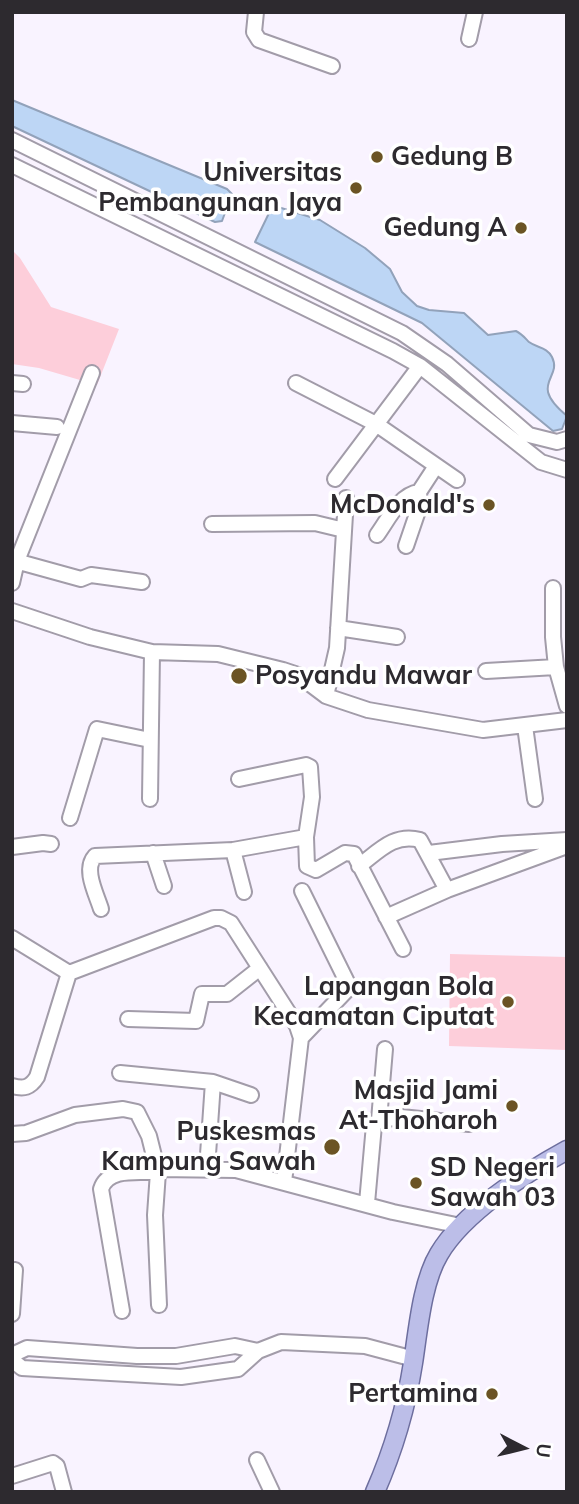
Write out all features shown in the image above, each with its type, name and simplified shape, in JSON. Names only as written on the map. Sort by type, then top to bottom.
[{"type":"main road","points":[[375,1492],[399,1427],[428,1282],[438,1255],[461,1226],[508,1186],[567,1150]]},
{"type":"street","points":[[256,12],[254,32],[260,40],[332,66]]},
{"type":"street","points":[[468,39],[475,12]]},
{"type":"street","points":[[12,140],[402,333],[447,364],[529,435],[550,441],[567,439]]},
{"type":"street","points":[[12,165],[421,366],[541,463],[567,470]]},
{"type":"street","points":[[215,264],[224,246]]},
{"type":"street","points":[[335,479],[421,366]]},
{"type":"street","points":[[12,583],[15,560],[92,373]]},
{"type":"street","points":[[296,383],[376,425],[457,480]]},
{"type":"street","points":[[13,427],[57,427]]},
{"type":"street","points":[[406,546],[420,505],[419,492],[436,466]]},
{"type":"street","points":[[377,535],[404,498],[419,492]]},
{"type":"street","points":[[326,696],[337,648],[346,498]]},
{"type":"street","points":[[212,524],[315,523],[344,530]]},
{"type":"street","points":[[15,560],[81,579],[91,575],[142,582]]},
{"type":"street","points":[[553,588],[556,667],[567,706]]},
{"type":"street","points":[[12,611],[90,637],[152,652],[218,654],[283,670],[298,675],[326,696],[368,710],[483,730],[567,720]]},
{"type":"street","points":[[338,628],[397,637]]},
{"type":"street","points":[[150,799],[152,652]]},
{"type":"street","points":[[486,671],[556,667]]},
{"type":"street","points":[[525,726],[535,799]]},
{"type":"street","points":[[70,818],[96,730],[100,728],[150,740]]},
{"type":"street","points":[[239,779],[308,766],[312,797],[306,837],[307,866],[316,870],[345,853],[354,854],[403,949]]},
{"type":"street","points":[[101,909],[89,870],[89,862],[95,856],[233,850],[306,837]]},
{"type":"street","points":[[359,866],[397,839],[408,837],[420,840],[447,890]]},
{"type":"street","points":[[429,853],[567,840]]},
{"type":"street","points":[[12,847],[51,844]]},
{"type":"street","points":[[486,846],[493,872]]},
{"type":"street","points":[[386,917],[447,890],[567,846]]},
{"type":"street","points":[[233,850],[244,892]]},
{"type":"street","points":[[153,853],[164,886]]},
{"type":"street","points":[[302,891],[348,984],[347,990],[302,1038]]},
{"type":"street","points":[[69,973],[214,918],[231,923],[302,1038],[284,1182]]},
{"type":"street","points":[[12,937],[69,973]]},
{"type":"street","points":[[128,1019],[196,1021],[202,994],[227,994],[260,968]]},
{"type":"street","points":[[12,1086],[22,1089],[28,1087],[37,1077],[69,973]]},
{"type":"street","points":[[379,1120],[385,1049]]},
{"type":"street","points":[[120,1073],[213,1082],[251,1095]]},
{"type":"street","points":[[207,1169],[213,1082]]},
{"type":"street","points":[[12,1133],[26,1133],[75,1115],[123,1109],[137,1112],[149,1136],[158,1170],[155,1215],[159,1305]]},
{"type":"street","points":[[367,1203],[374,1125],[379,1120],[401,1117],[469,1124]]},
{"type":"street","points":[[121,1311],[102,1189],[103,1182],[113,1174],[158,1170],[236,1170],[393,1212],[461,1226]]},
{"type":"street","points":[[12,1314],[15,1270]]},
{"type":"street","points":[[258,1351],[235,1346],[176,1356],[136,1356],[27,1348],[12,1357],[22,1368],[181,1377],[239,1368],[258,1351],[281,1342],[365,1346],[414,1359]]},
{"type":"street","points":[[257,1460],[272,1492]]},
{"type":"street","points":[[12,1476],[53,1463],[57,1466],[64,1492]]},
{"type":"shaded area","points":[[12,250],[51,307],[119,329],[97,385],[39,368],[12,364]]},
{"type":"shaded area","name":"Lapangan Bola Kecamatan Ciputat","points":[[450,954],[567,957],[567,1050],[449,1046]]},
{"type":"water","points":[[12,100],[227,189],[232,194],[222,221],[215,222],[12,126]]},
{"type":"water","points":[[278,207],[320,220],[365,248],[390,269],[402,292],[417,306],[429,310],[464,313],[488,335],[516,331],[529,342],[547,351],[554,364],[549,382],[549,396],[567,416],[562,429],[553,431],[422,323],[255,242],[271,209]]},
{"type":"place","name":"Gedung B","points":[[377,157]]},
{"type":"place","name":"Universitas Pembangunan Jaya","points":[[356,188]]},
{"type":"place","name":"Gedung A","points":[[521,228]]},
{"type":"place","name":"McDonald's","points":[[489,505]]},
{"type":"place","name":"Posyandu Mawar","points":[[239,676]]},
{"type":"place","name":"Lapangan Bola Kecamatan Ciputat","points":[[508,1002]]},
{"type":"place","name":"Masjid Jami At-Thoharoh","points":[[512,1106]]},
{"type":"place","name":"Puskesmas Kampung Sawah","points":[[332,1147]]},
{"type":"place","name":"SD Negeri Sawah 03","points":[[416,1183]]},
{"type":"place","name":"Pertamina","points":[[492,1394]]}]
